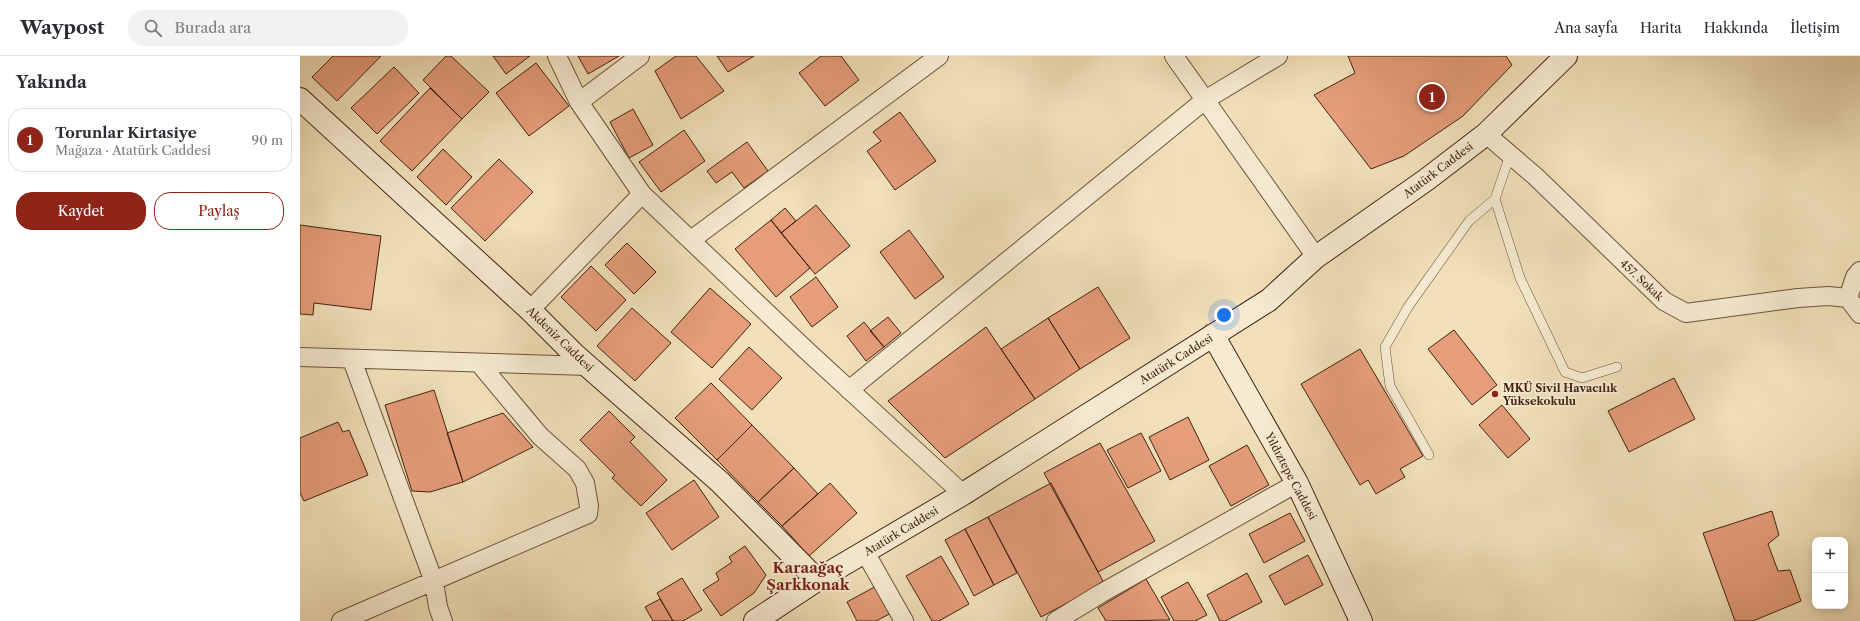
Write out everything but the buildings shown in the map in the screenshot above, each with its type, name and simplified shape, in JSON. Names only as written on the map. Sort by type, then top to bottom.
[{"type":"street","points":[[557,56],[579,102],[642,194],[849,390],[963,494]]},
{"type":"street","points":[[579,102],[640,56]]},
{"type":"street","points":[[691,240],[939,56]]},
{"type":"street","points":[[1174,56],[1316,257]]},
{"type":"street","points":[[849,390],[1205,100],[1278,56]]},
{"type":"street","name":"Atatürk Caddesi","points":[[755,621],[817,580],[963,494],[1269,300],[1316,257],[1426,180],[1486,134],[1532,91],[1566,56]]},
{"type":"street","name":"Akdeniz Caddesi","points":[[300,99],[530,310],[588,366],[720,482],[817,580]]},
{"type":"street","name":"457. Sokak","points":[[1486,134],[1535,176],[1664,301],[1686,313],[1798,298],[1828,296],[1848,298]]},
{"type":"street","points":[[530,310],[642,194]]},
{"type":"street","points":[[1860,271],[1855,277],[1848,298],[1860,314]]},
{"type":"street","name":"Yıldıztepe Caddesi","points":[[1213,335],[1297,483],[1361,621]]},
{"type":"street","points":[[300,357],[352,360],[588,366]]},
{"type":"street","points":[[352,360],[434,582],[438,607],[443,621]]},
{"type":"street","points":[[342,621],[588,514],[589,506],[585,483],[576,469],[540,436],[479,363]]},
{"type":"street","points":[[1056,621],[1100,594],[1297,483]]},
{"type":"street","points":[[865,552],[904,621]]},
{"type":"lane","points":[[1429,455],[1390,386],[1385,347],[1408,307],[1469,221],[1495,199],[1510,155]]},
{"type":"lane","points":[[1495,199],[1520,278],[1565,372],[1582,378],[1617,367]]},
{"type":"place","name":"Torunlar Kirtasiye","points":[[1432,97]]},
{"type":"place","name":"MKÜ Sivil Havacılık Yüksekokulu","points":[[1495,394]]},
{"type":"district","name":"Karaağaç Şarkkonak","points":[[808,576]]}]
